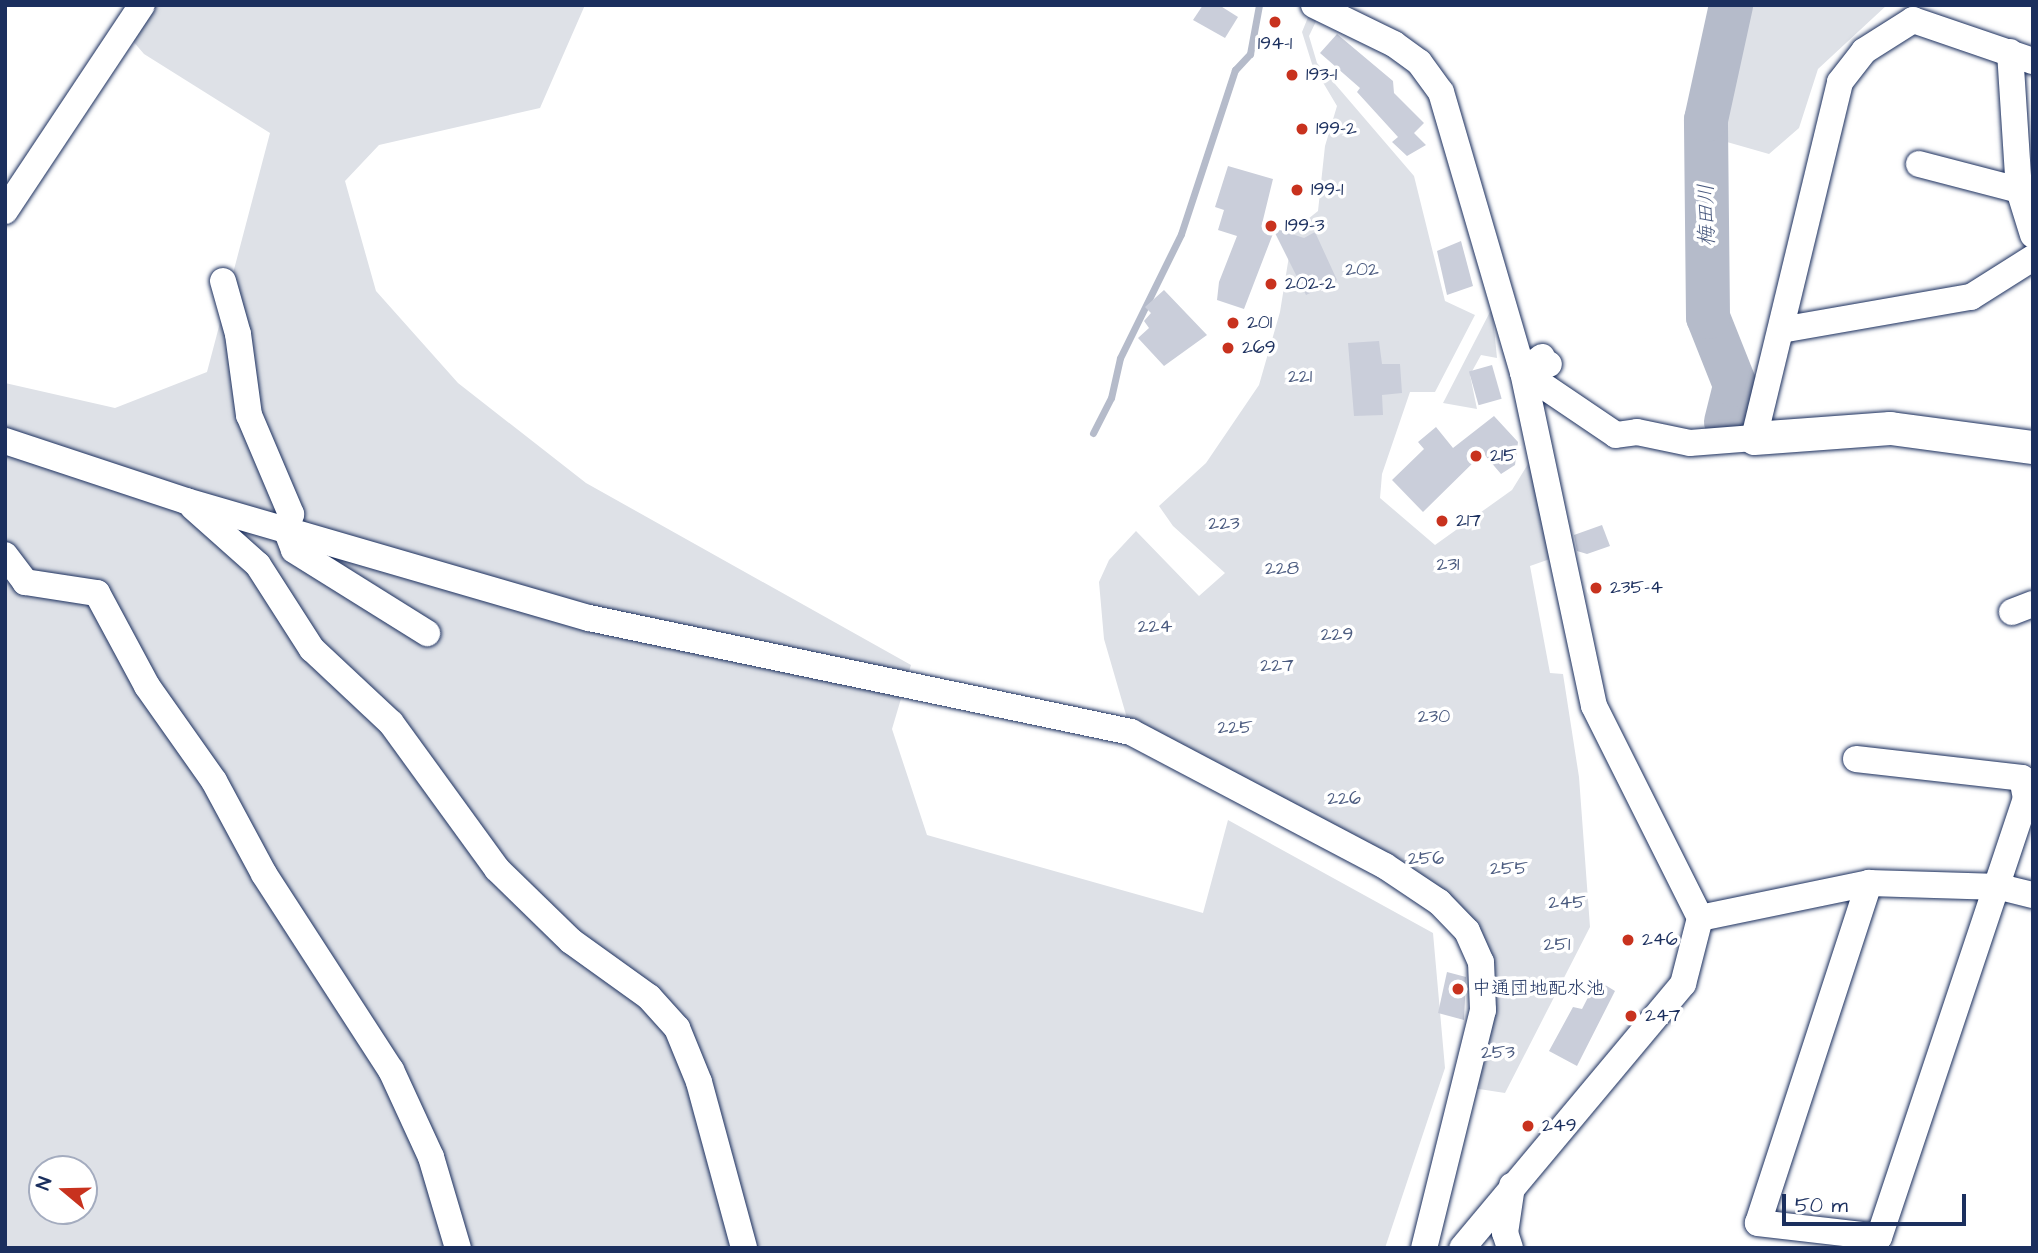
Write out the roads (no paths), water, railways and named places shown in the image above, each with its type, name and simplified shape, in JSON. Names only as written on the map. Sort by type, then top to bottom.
[{"type":"street","points":[[5,211],[142,5]]},
{"type":"street","points":[[1314,5],[1394,44],[1438,74],[1497,299],[1570,410],[1616,435],[1637,432],[1690,443],[1890,428],[2033,447]]},
{"type":"street","points":[[1754,438],[1821,141],[1840,82],[1864,51],[1914,13],[2022,57],[2019,190],[2033,236]]},
{"type":"street","points":[[1919,164],[2019,190]]},
{"type":"street","points":[[1780,330],[1971,297],[2033,258]]},
{"type":"street","points":[[223,281],[238,334],[249,415],[291,514],[286,529],[294,550],[426,633]]},
{"type":"street","points":[[1462,1248],[1512,1185],[1628,1056],[1683,984],[1700,918],[1594,706],[1565,531],[1536,458],[1538,364]]},
{"type":"street","points":[[5,442],[186,501],[673,638],[1131,732],[1385,866],[1439,902],[1467,931],[1481,962],[1483,1010],[1424,1248]]},
{"type":"street","points":[[186,501],[258,565],[312,649],[391,723],[496,869],[571,940],[649,996],[677,1028],[699,1082],[744,1248]]},
{"type":"street","points":[[5,555],[25,582],[97,593],[147,686],[214,781],[264,874],[391,1070],[431,1157],[458,1248]]},
{"type":"street","points":[[1856,759],[2022,778],[2026,798],[2000,887],[1879,1237],[1758,1223],[1869,883]]},
{"type":"street","points":[[1700,918],[1869,883],[2000,887],[2033,895]]},
{"type":"street","points":[[1510,1248],[1505,1233],[1512,1185]]},
{"type":"waterway","points":[[1093,433],[1111,398],[1120,358],[1181,234],[1235,70],[1250,54],[1259,5]]},
{"type":"waterway","name":"梅田川","points":[[1726,422],[1735,385],[1708,317],[1706,120],[1731,5]]},
{"type":"place","name":"194-1","points":[[1275,22]]},
{"type":"place","name":"193-1","points":[[1292,75]]},
{"type":"place","name":"199-2","points":[[1302,129]]},
{"type":"place","name":"199-1","points":[[1297,190]]},
{"type":"place","name":"199-3","points":[[1271,226]]},
{"type":"place","name":"202-2","points":[[1271,284]]},
{"type":"place","name":"201","points":[[1233,323]]},
{"type":"place","name":"269","points":[[1228,348]]},
{"type":"place","name":"215","points":[[1476,456]]},
{"type":"place","name":"217","points":[[1442,521]]},
{"type":"place","name":"235-4","points":[[1596,588]]},
{"type":"place","name":"246","points":[[1628,940]]},
{"type":"place","name":"中通団地配水池","points":[[1458,989]]},
{"type":"place","name":"247","points":[[1631,1016]]},
{"type":"place","name":"249","points":[[1528,1126]]},
{"type":"park label","name":"202","points":[[1362,270]]},
{"type":"park label","name":"221","points":[[1300,377]]},
{"type":"park label","name":"223","points":[[1224,524]]},
{"type":"park label","name":"231","points":[[1448,565]]},
{"type":"park label","name":"228","points":[[1282,569]]},
{"type":"park label","name":"224","points":[[1155,627]]},
{"type":"park label","name":"229","points":[[1337,635]]},
{"type":"park label","name":"227","points":[[1277,666]]},
{"type":"park label","name":"230","points":[[1434,717]]},
{"type":"park label","name":"225","points":[[1235,728]]},
{"type":"park label","name":"226","points":[[1344,799]]},
{"type":"park label","name":"256","points":[[1426,859]]},
{"type":"park label","name":"255","points":[[1509,869]]},
{"type":"park label","name":"245","points":[[1567,903]]},
{"type":"park label","name":"251","points":[[1557,945]]},
{"type":"park label","name":"253","points":[[1498,1053]]}]
